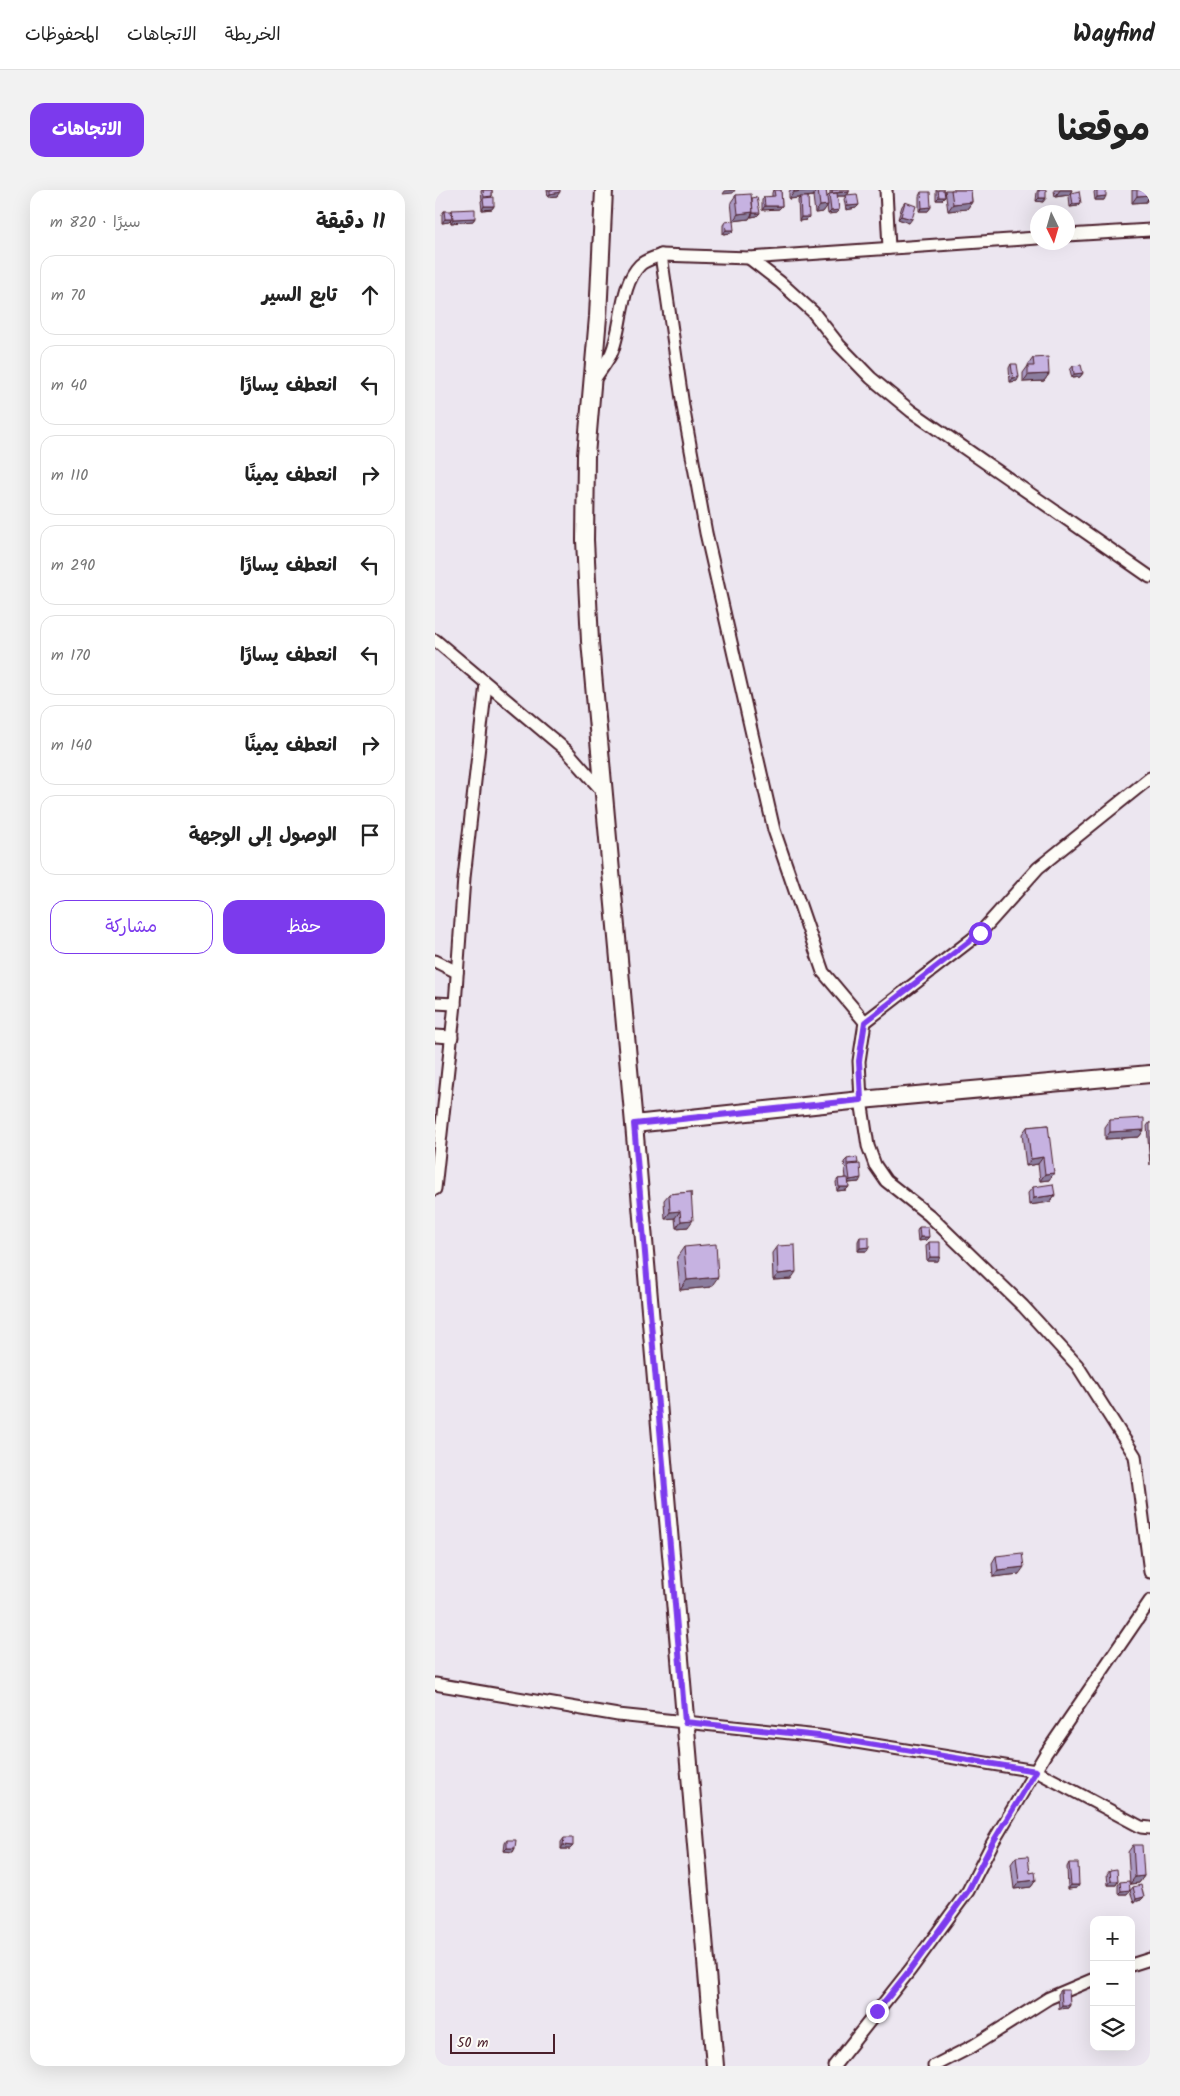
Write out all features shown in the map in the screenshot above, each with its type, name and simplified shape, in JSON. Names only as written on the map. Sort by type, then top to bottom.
[{"type":"main road","points":[[604,190],[599,318],[586,455],[585,540],[590,641],[634,1124],[715,2066]]},
{"type":"main road","points":[[634,1124],[861,1100],[1150,1074]]},
{"type":"street","points":[[886,190],[889,248]]},
{"type":"street","points":[[1075,235],[1150,230]]},
{"type":"street","points":[[593,382],[611,353],[620,324],[624,299],[631,279],[639,266],[649,259],[661,255],[749,258],[1030,238]]},
{"type":"street","points":[[661,255],[683,406],[706,533],[774,830],[823,972],[865,1022]]},
{"type":"street","points":[[749,258],[780,282],[813,312],[839,345],[871,378],[911,411],[1069,522],[1150,576]]},
{"type":"street","points":[[435,640],[486,684],[523,712],[567,751],[604,793]]},
{"type":"street","points":[[435,1183],[441,1086],[452,1037],[464,878],[486,684]]},
{"type":"street","points":[[1150,778],[1038,868],[980,933],[865,1022],[859,1061],[861,1100],[868,1146],[875,1165],[887,1180],[929,1215],[1023,1306],[1077,1365],[1135,1456],[1150,1572]]},
{"type":"street","points":[[435,962],[457,972]]},
{"type":"street","points":[[435,1003],[455,1004]]},
{"type":"street","points":[[435,1036],[452,1037]]},
{"type":"street","points":[[835,2066],[910,1970],[968,1891],[993,1842],[1036,1771],[1150,1601]]},
{"type":"street","points":[[435,1684],[618,1715],[819,1736],[1036,1771],[1141,1827],[1150,1828]]},
{"type":"street","points":[[1135,1964],[1150,1959]]},
{"type":"street","points":[[933,2066],[973,2046],[1049,1998],[1090,1981]]},
{"type":"building","points":[[483,190],[492,190],[492,196],[484,197]]},
{"type":"building","points":[[550,190],[560,190],[560,192],[550,194]]},
{"type":"building","points":[[774,190],[781,190],[782,206],[765,206],[764,197],[775,196]]},
{"type":"building","points":[[794,190],[811,190],[794,192]]},
{"type":"building","points":[[818,190],[826,190],[828,205],[820,206]]},
{"type":"building","points":[[832,190],[849,190],[849,192],[832,193]]},
{"type":"building","points":[[938,190],[944,190],[945,197],[939,197]]},
{"type":"building","points":[[951,190],[971,190],[972,202],[953,204]]},
{"type":"building","points":[[1039,190],[1046,190],[1046,198],[1039,198]]},
{"type":"building","points":[[1097,190],[1106,190],[1106,196],[1097,197]]},
{"type":"building","points":[[1137,190],[1150,190],[1150,195],[1137,196]]},
{"type":"building","points":[[1079,191],[1081,203],[1073,204],[1071,193]]},
{"type":"building","points":[[921,192],[930,192],[931,207],[922,208]]},
{"type":"building","points":[[837,193],[839,210],[831,211],[829,194]]},
{"type":"building","points":[[751,194],[753,212],[738,214],[736,195]]},
{"type":"building","points":[[857,194],[859,205],[848,206],[846,195]]},
{"type":"building","points":[[494,197],[494,206],[484,206],[483,198]]},
{"type":"building","points":[[757,197],[760,213],[753,213],[752,198]]},
{"type":"building","points":[[800,197],[808,197],[809,217],[801,217]]},
{"type":"building","points":[[905,202],[916,206],[912,219],[901,216]]},
{"type":"building","points":[[475,209],[475,218],[453,219],[452,210]]},
{"type":"building","points":[[444,211],[451,211],[452,219],[445,219]]},
{"type":"building","points":[[733,221],[734,230],[726,230],[725,222]]},
{"type":"building","points":[[1048,357],[1049,374],[1028,375],[1028,366],[1034,366],[1033,358]]},
{"type":"building","points":[[1011,364],[1017,364],[1019,377],[1013,378]]},
{"type":"building","points":[[1081,365],[1083,373],[1074,374],[1073,366]]},
{"type":"building","points":[[1144,1118],[1144,1130],[1110,1132],[1110,1120]]},
{"type":"building","points":[[1048,1125],[1054,1173],[1045,1174],[1043,1157],[1031,1159],[1027,1127]]},
{"type":"building","points":[[857,1157],[858,1163],[847,1164],[847,1159]]},
{"type":"building","points":[[860,1164],[861,1178],[850,1180],[848,1165]]},
{"type":"building","points":[[848,1178],[849,1187],[839,1187],[838,1179]]},
{"type":"building","points":[[1053,1184],[1055,1195],[1034,1198],[1033,1187]]},
{"type":"building","points":[[691,1192],[693,1220],[681,1221],[680,1211],[670,1212],[669,1194]]},
{"type":"building","points":[[919,1227],[928,1227],[929,1237],[920,1237]]},
{"type":"building","points":[[860,1237],[869,1237],[869,1247],[860,1248]]},
{"type":"building","points":[[929,1242],[940,1242],[940,1257],[930,1257]]},
{"type":"building","points":[[716,1244],[718,1277],[687,1280],[684,1247]]},
{"type":"building","points":[[795,1245],[796,1272],[778,1274],[777,1246]]},
{"type":"building","points":[[1022,1553],[1024,1567],[998,1570],[996,1556]]},
{"type":"building","points":[[564,1838],[573,1838],[573,1846],[563,1845]]},
{"type":"building","points":[[507,1840],[516,1840],[515,1848],[507,1848]]},
{"type":"building","points":[[1133,1845],[1142,1845],[1144,1876],[1135,1877]]},
{"type":"building","points":[[1028,1856],[1030,1873],[1035,1872],[1036,1880],[1019,1882],[1016,1857]]},
{"type":"building","points":[[1069,1863],[1078,1863],[1079,1885],[1071,1885]]},
{"type":"building","points":[[1117,1869],[1118,1881],[1111,1881],[1110,1870]]},
{"type":"building","points":[[1129,1881],[1130,1890],[1121,1891],[1120,1882]]},
{"type":"building","points":[[1141,1885],[1144,1897],[1136,1899],[1133,1887]]},
{"type":"building","points":[[1061,1990],[1069,1990],[1070,2005],[1062,2005]]},
{"type":"route","points":[[877,2011],[910,1970],[968,1891],[993,1842],[1036,1771],[819,1736],[685,1722],[634,1124],[861,1100],[859,1061],[865,1022],[980,933]]}]
